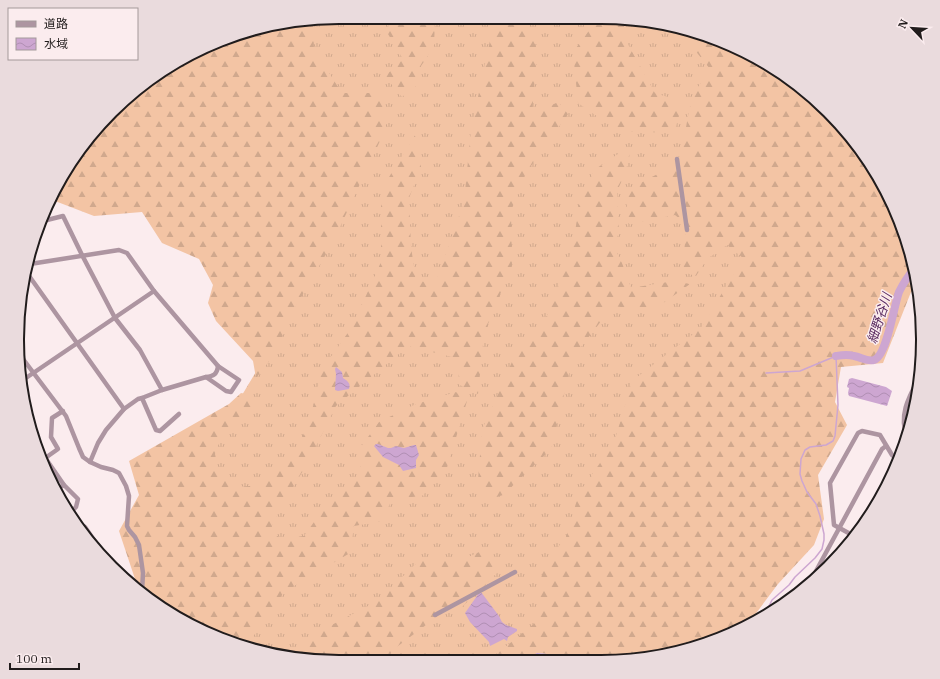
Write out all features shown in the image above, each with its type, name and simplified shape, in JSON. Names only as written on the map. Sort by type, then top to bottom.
[{"type":"street","points":[[677,159],[687,230]]},
{"type":"street","points":[[48,220],[63,216],[115,318],[140,350],[162,390]]},
{"type":"street","points":[[34,263],[119,250],[127,253],[154,291],[218,366],[238,380],[230,392],[206,378]]},
{"type":"street","points":[[30,277],[124,409]]},
{"type":"street","points":[[27,378],[154,291]]},
{"type":"street","points":[[25,361],[66,416],[83,457],[101,467],[119,473],[126,486],[129,496],[127,526],[139,545],[143,573],[142,586]]},
{"type":"street","points":[[90,462],[98,442],[124,409],[138,399],[162,390],[213,376],[216,374],[218,366]]},
{"type":"street","points":[[904,424],[904,413],[911,392]]},
{"type":"street","points":[[142,398],[156,430],[160,431],[179,414]]},
{"type":"street","points":[[47,457],[58,449],[51,437],[52,418],[62,411]]},
{"type":"street","points":[[850,534],[834,525],[830,483],[858,433],[862,431],[880,435],[893,456]]},
{"type":"street","points":[[816,570],[882,449],[886,446]]},
{"type":"street","points":[[54,473],[78,500],[74,509]]},
{"type":"street","points":[[435,615],[515,572]]},
{"type":"green space","points":[[340,24],[621,25],[662,30],[702,41],[724,49],[759,258],[541,627],[497,655],[340,655],[298,652],[278,649],[238,638],[203,623],[194,475],[263,360],[310,63],[311,26]]},
{"type":"green space","points":[[389,24],[435,24],[434,47],[421,66],[419,84],[402,97],[385,76],[403,59],[388,34]]},
{"type":"green space","points":[[494,24],[528,24],[537,50],[532,115],[558,102],[568,114],[526,173],[511,211],[512,265],[484,334],[478,394],[460,385],[456,358],[408,346],[336,406],[306,466],[284,501],[270,530],[281,539],[304,536],[329,501],[360,477],[360,448],[379,422],[416,404],[456,392],[467,401],[446,471],[422,496],[392,499],[382,521],[354,526],[350,553],[284,592],[254,635],[246,640],[219,631],[182,613],[164,602],[134,580],[119,531],[139,495],[129,461],[229,404],[241,393],[252,395],[253,404],[241,423],[222,435],[215,454],[219,473],[238,487],[264,485],[294,454],[309,423],[322,369],[352,327],[381,262],[381,190],[417,132],[421,167],[409,198],[411,247],[416,280],[435,284],[464,202],[471,130]]},
{"type":"green space","points":[[591,24],[624,25],[625,39],[655,93],[683,102],[674,133],[618,131],[578,103],[573,52],[591,28]]},
{"type":"green space","points":[[313,26],[314,50],[342,93],[385,93],[386,128],[333,242],[295,308],[274,355],[256,378],[253,361],[216,321],[208,303],[213,285],[199,259],[162,243],[142,212],[94,216],[56,201],[66,182],[89,147],[116,116],[147,89],[182,66],[219,48],[278,30]]},
{"type":"green space","points":[[694,39],[721,48],[758,66],[793,89],[809,102],[838,131],[863,164],[874,182],[892,219],[905,258],[912,292],[883,363],[841,367],[835,402],[847,425],[818,475],[824,519],[814,545],[778,584],[755,614],[721,631],[662,649],[600,655],[557,655],[537,653],[536,654],[538,655],[495,655],[535,623],[543,566],[566,537],[579,493],[614,443],[632,381],[701,328],[743,258],[727,245],[707,259],[696,276],[683,272],[686,224],[675,215],[629,224],[625,191],[671,167],[681,153],[692,96],[710,69],[694,49]]},
{"type":"green space","points":[[627,148],[631,149],[625,174],[617,191],[619,233],[613,245],[622,263],[631,288],[674,281],[690,284],[652,311],[613,306],[573,357],[551,449],[503,495],[483,501],[478,480],[482,430],[515,355],[545,321],[573,247],[580,197],[594,170]]},
{"type":"green space","points":[[490,547],[500,570],[461,608],[446,610],[398,646],[390,655],[340,655],[296,652],[320,631],[376,602],[423,557],[464,559]]},
{"type":"water","points":[[336,367],[342,372],[343,378],[349,383],[349,389],[338,391],[335,390]]},
{"type":"water","points":[[852,378],[886,387],[892,391],[887,406],[849,396],[849,388],[847,387],[849,379]]},
{"type":"water","points":[[376,444],[388,448],[396,446],[404,448],[416,445],[419,455],[416,460],[416,468],[403,471],[399,465],[383,457],[374,446]]},
{"type":"water","points":[[481,592],[502,622],[517,629],[517,631],[508,637],[507,641],[504,639],[490,646],[489,642],[470,622],[465,613]]},
{"type":"water","points":[[537,653],[557,655],[537,655],[535,654]]},
{"type":"waterway","name":"細野谷川","points":[[836,356],[849,355],[866,360],[874,360],[879,356],[883,350],[890,329],[899,292],[909,275]]},
{"type":"waterway","points":[[766,373],[800,371],[836,356],[838,405],[835,436],[833,441],[826,445],[810,447],[805,450],[801,459],[800,474],[802,481],[807,492],[816,504],[820,516],[824,534],[822,549],[789,585],[772,600],[769,606]]}]
